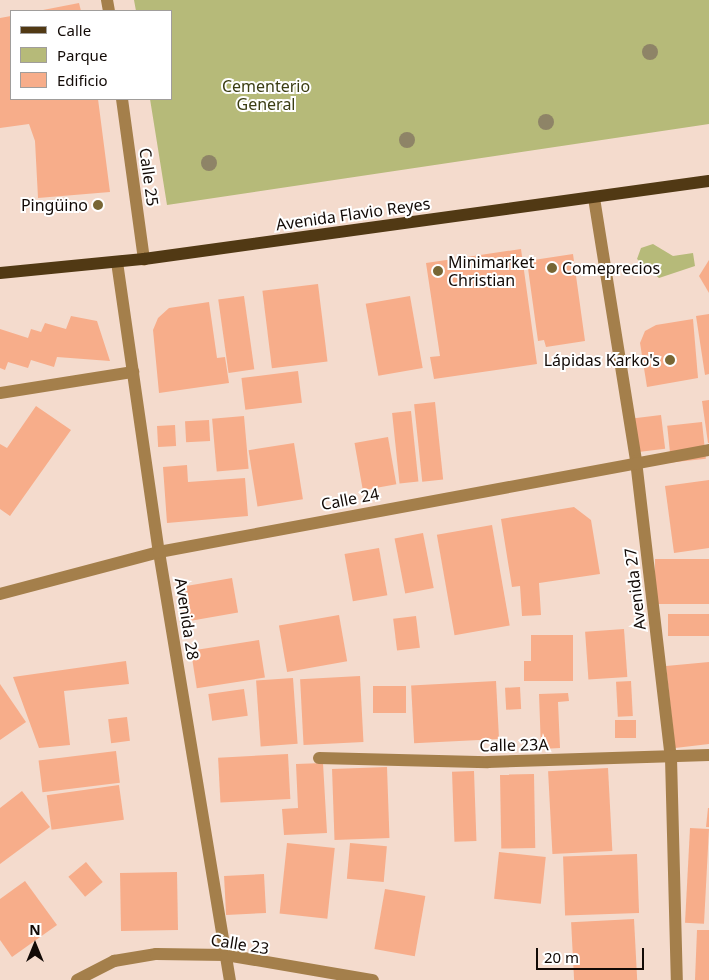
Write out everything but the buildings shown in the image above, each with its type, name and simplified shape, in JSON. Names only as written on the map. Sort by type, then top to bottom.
[{"type":"main road","name":"Avenida Flavio Reyes","points":[[0,273],[144,259],[709,181]]},
{"type":"street","name":"Calle 25","points":[[122,100],[144,259]]},
{"type":"street","name":"Avenida 27","points":[[594,198],[636,461],[671,758],[677,980]]},
{"type":"street","name":"Avenida 28","points":[[117,262],[159,552],[230,980]]},
{"type":"street","points":[[0,393],[133,372]]},
{"type":"street","name":"Calle 24","points":[[0,594],[159,552],[636,461],[709,450]]},
{"type":"street","name":"Calle 23A","points":[[319,758],[488,762],[671,758],[709,755]]},
{"type":"street","name":"Calle 23","points":[[77,980],[114,961],[156,954],[226,955],[373,980]]},
{"type":"green space","name":"Cementerio General","points":[[134,0],[709,0],[709,124],[167,205],[150,100],[172,100],[172,10],[136,10]]},
{"type":"green space","points":[[653,244],[673,256],[693,253],[695,266],[659,278],[637,259],[641,248]]},
{"type":"place","name":"Pingüino","points":[[98,205]]},
{"type":"place","name":"Comeprecios","points":[[552,268]]},
{"type":"place","name":"Minimarket Christian","points":[[438,271]]},
{"type":"place","name":"Lápidas Karko's","points":[[670,360]]}]
